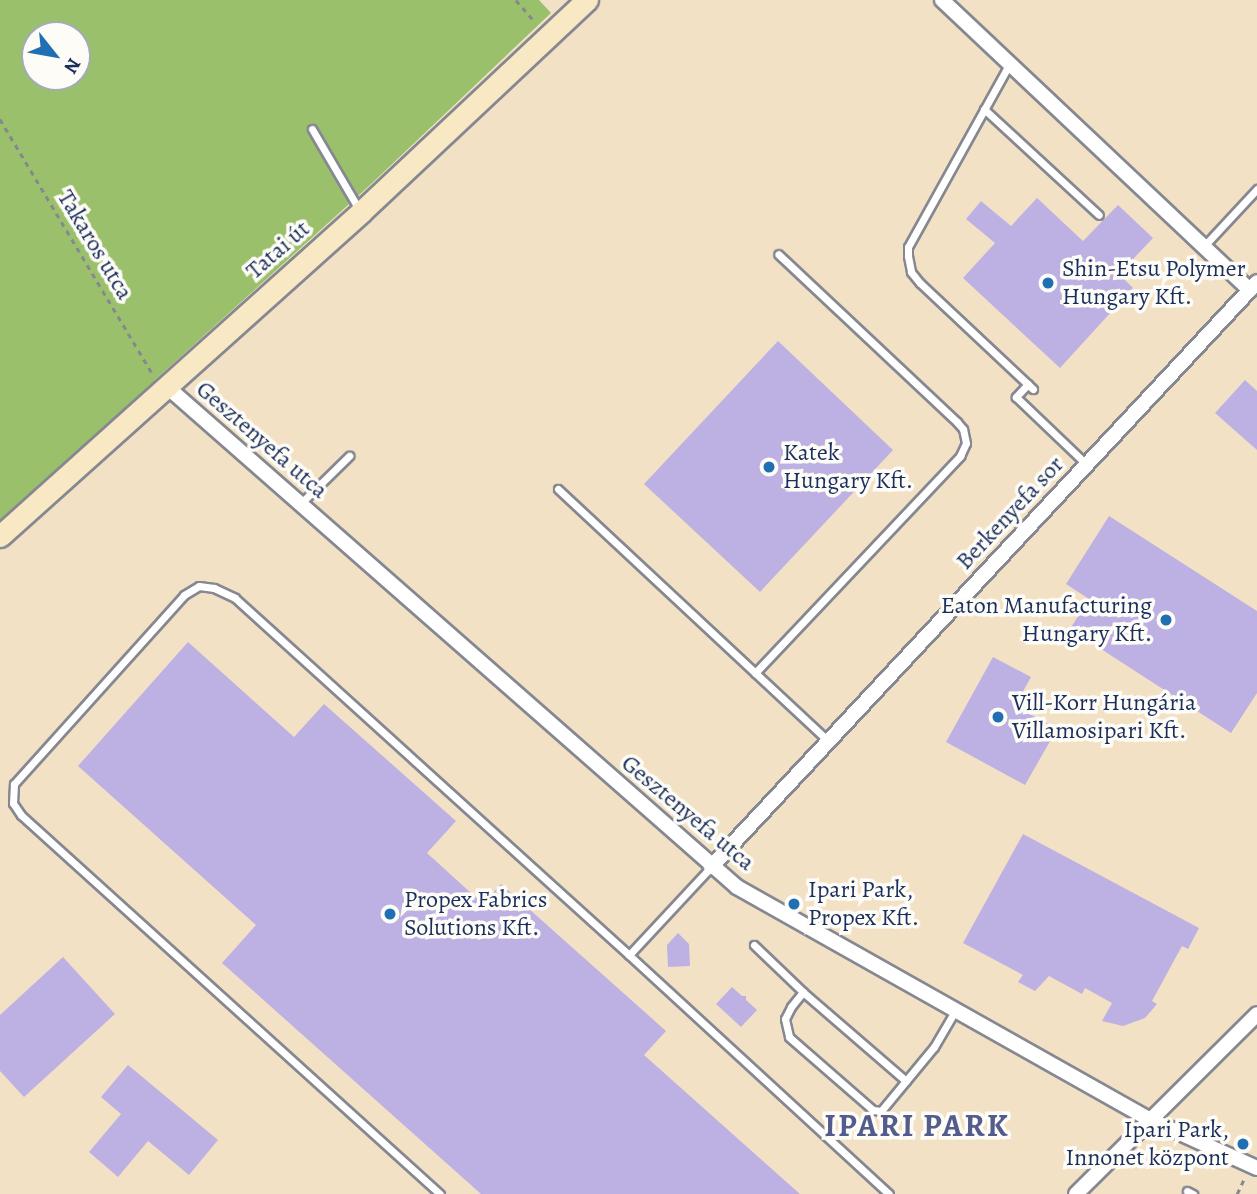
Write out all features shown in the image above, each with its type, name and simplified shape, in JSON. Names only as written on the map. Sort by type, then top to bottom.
[{"type":"street","name":"Tatai út","points":[[0,536],[165,385],[361,212],[587,0]]},
{"type":"street","points":[[942,0],[1204,246],[1253,286]]},
{"type":"street","name":"Berkenyefa sor","points":[[711,867],[1253,286]]},
{"type":"street","name":"Gesztenyefa utca","points":[[165,385],[711,867],[749,894],[1151,1120],[1254,1166]]},
{"type":"street","points":[[1076,1194],[1257,1014]]},
{"type":"lane","points":[[1010,63],[908,247],[909,264],[920,283],[1030,387],[1016,397],[1087,465]]},
{"type":"lane","points":[[984,109],[1099,215]]},
{"type":"lane","points":[[312,129],[361,212]]},
{"type":"lane","points":[[1204,246],[1257,189]]},
{"type":"lane","points":[[755,673],[960,456],[966,443],[963,429],[957,422],[778,254]]},
{"type":"lane","points":[[300,504],[349,456]]},
{"type":"lane","points":[[558,489],[828,741]]},
{"type":"lane","points":[[439,1194],[21,815],[13,803],[14,785],[152,629],[184,595],[199,586],[215,588],[234,598],[889,1194]]},
{"type":"lane","points":[[629,955],[711,867]]},
{"type":"lane","points":[[754,946],[906,1081]]},
{"type":"lane","points":[[803,992],[785,1018],[786,1031],[862,1101],[873,1110],[881,1111],[934,1047],[955,1011]]},
{"type":"path","points":[[516,0],[549,35]]},
{"type":"path","name":"Takaros utca","points":[[0,119],[150,371],[165,385]]},
{"type":"path","points":[[1237,1194],[1254,1166]]},
{"type":"green space","points":[[0,0],[539,0],[551,13],[369,186],[156,379],[142,397],[0,532]]},
{"type":"building","name":"Shin-Etsu Polymer Hungary Kft.","points":[[1037,198],[1083,241],[1118,205],[1153,238],[1119,274],[1133,288],[1060,368],[963,278],[995,243],[966,219],[981,201],[1011,226]]},
{"type":"building","name":"Katek Hungary Kft.","points":[[778,341],[893,450],[760,592],[644,484]]},
{"type":"building","points":[[1245,380],[1257,391],[1257,450],[1215,413]]},
{"type":"building","name":"Eaton Manufacturing Hungary Kft.","points":[[1109,516],[1257,611],[1257,693],[1231,733],[1070,629],[1089,599],[1066,584]]},
{"type":"building","name":"Propex Fabrics Solutions Kft.","points":[[188,642],[294,737],[324,704],[456,821],[427,853],[483,904],[501,884],[666,1031],[644,1055],[800,1194],[481,1194],[222,963],[256,925],[78,766]]},
{"type":"building","name":"Vill-Korr Hungária Villamosipari Kft.","points":[[993,657],[1031,677],[1015,706],[1057,729],[1025,785],[946,742]]},
{"type":"building","points":[[1023,834],[1199,928],[1188,949],[1182,946],[1152,1001],[1157,1004],[1145,1018],[1123,1026],[1102,1021],[1112,1003],[1085,988],[1082,994],[1049,976],[1035,991],[1018,982],[1023,975],[963,943]]},
{"type":"building","points":[[678,933],[689,944],[690,966],[668,967],[667,945]]},
{"type":"building","points":[[63,957],[115,1014],[24,1097],[0,1071],[0,1015]]},
{"type":"building","points":[[732,987],[742,996],[746,996],[746,1000],[757,1010],[741,1027],[716,1004]]},
{"type":"building","points":[[128,1065],[218,1140],[189,1175],[148,1141],[118,1177],[89,1152],[121,1114],[101,1097]]},
{"type":"place","name":"Shin-Etsu Polymer Hungary Kft.","points":[[1048,283]]},
{"type":"place","name":"Katek Hungary Kft.","points":[[769,467]]},
{"type":"place","name":"Eaton Manufacturing Hungary Kft.","points":[[1166,620]]},
{"type":"place","name":"Vill-Korr Hungária Villamosipari Kft.","points":[[998,717]]},
{"type":"place","name":"Ipari Park, Propex Kft.","points":[[794,904]]},
{"type":"place","name":"Propex Fabrics Solutions Kft.","points":[[390,914]]},
{"type":"place","name":"Ipari Park, Innonet központ","points":[[1243,1144]]},
{"type":"district","name":"IPARI PARK","points":[[917,1125]]}]
